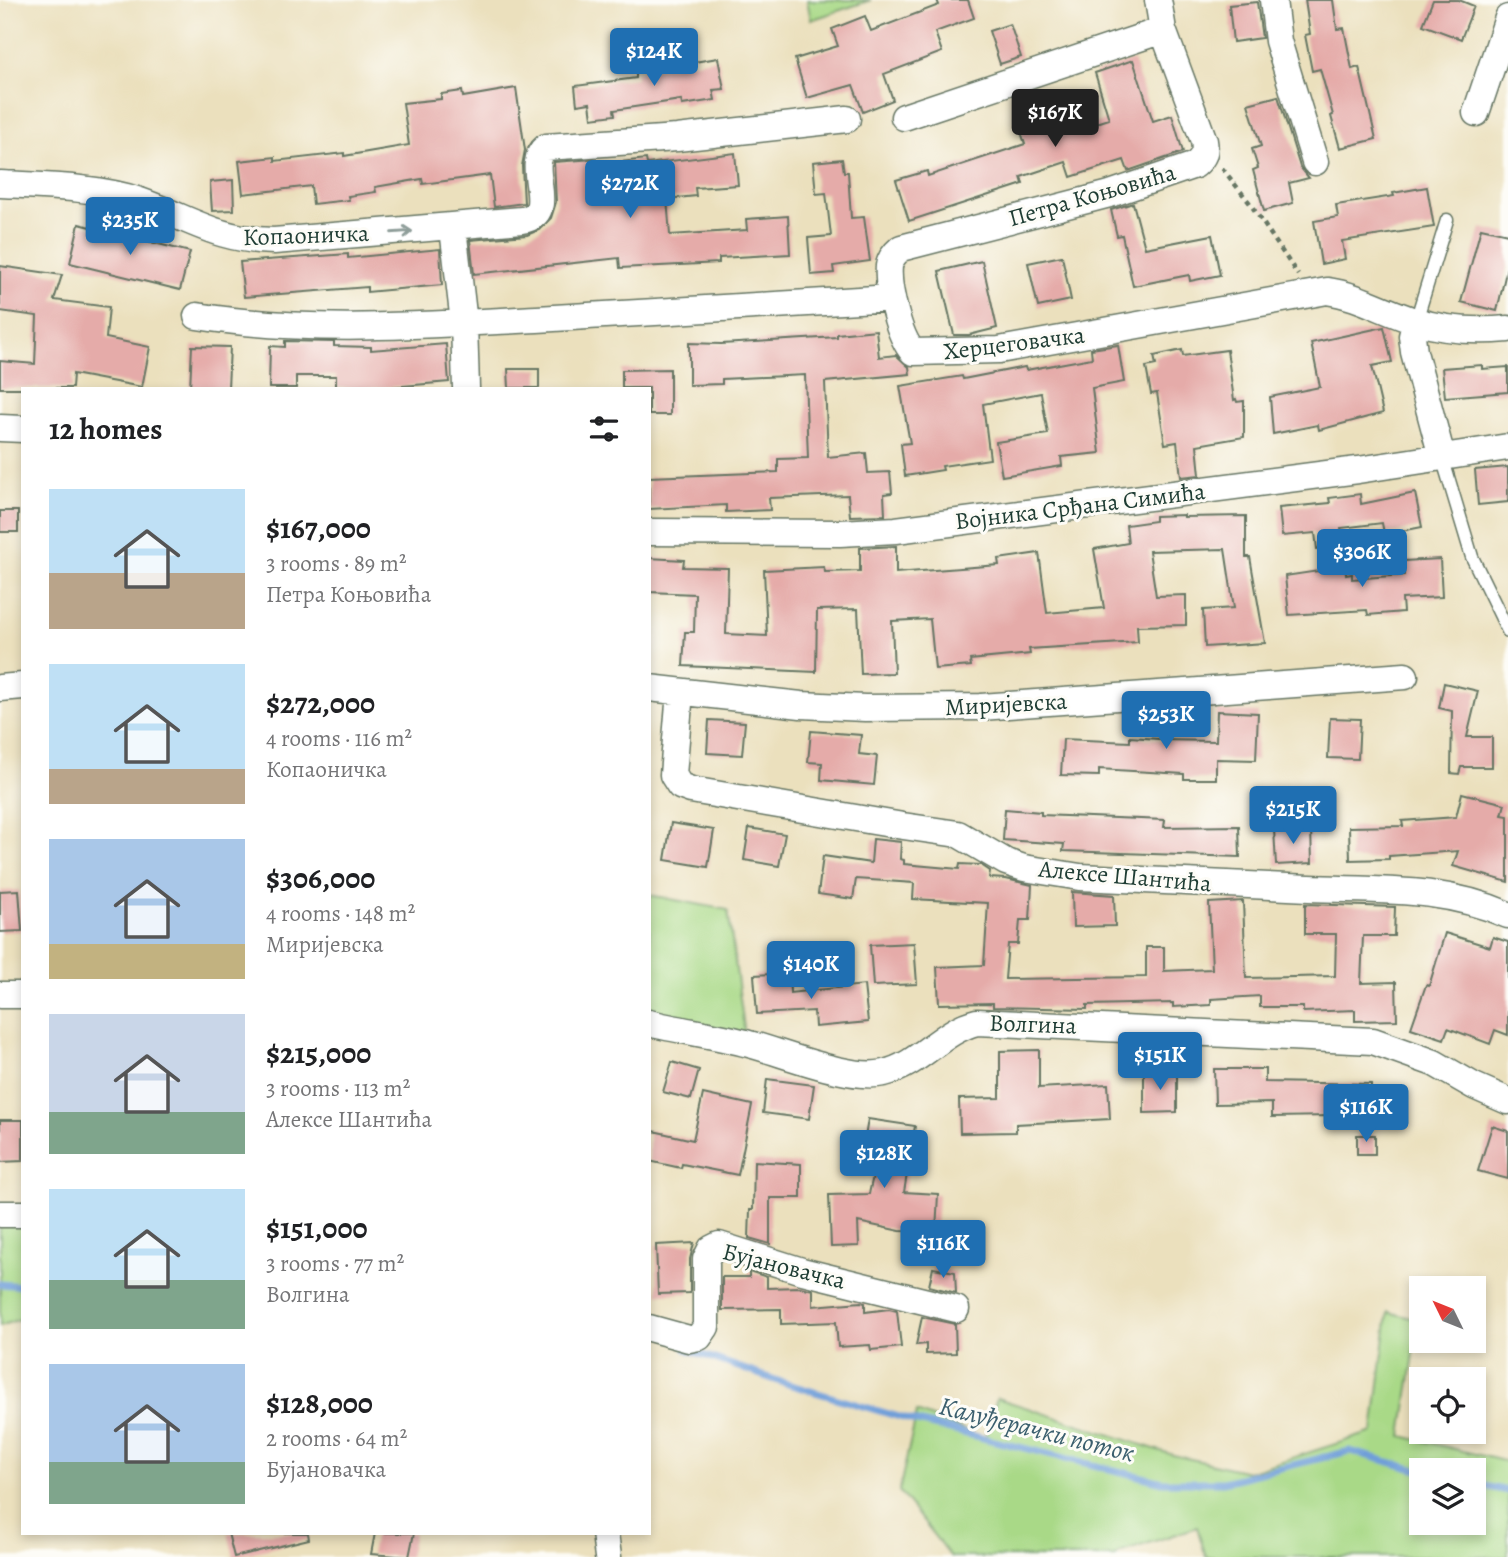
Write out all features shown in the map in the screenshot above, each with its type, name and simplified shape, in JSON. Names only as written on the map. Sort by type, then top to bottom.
[{"type":"street","name":"Петра Коњовића","points":[[892,298],[889,267],[892,256],[901,248],[1110,194],[1195,165],[1205,154],[1204,141],[1163,30],[1158,0]]},
{"type":"street","points":[[1273,0],[1278,41],[1315,162]]},
{"type":"street","points":[[1476,113],[1508,18]]},
{"type":"street","points":[[904,117],[1163,30]]},
{"type":"street","name":"Копаоничка","points":[[0,184],[114,195],[139,201],[205,229],[249,241],[453,228],[530,219],[536,214],[541,199],[537,159],[546,147],[677,138],[847,119]]},
{"type":"street","points":[[453,228],[464,323],[466,387]]},
{"type":"street","name":"Херцеговачка","points":[[892,298],[905,344],[913,352],[925,353],[999,350],[1327,291],[1342,293],[1416,321],[1465,330],[1508,329]]},
{"type":"street","points":[[197,316],[239,323],[300,327],[464,323],[892,298]]},
{"type":"street","points":[[1416,321],[1412,337],[1414,352],[1442,457]]},
{"type":"street","points":[[0,428],[21,429]]},
{"type":"street","name":"Војника Срђана Симића","points":[[651,531],[840,533],[897,530],[1508,447]]},
{"type":"street","name":"Миријевска","points":[[651,688],[814,706],[981,707],[1405,676]]},
{"type":"street","points":[[0,688],[21,686]]},
{"type":"street","name":"Алексе Шантића","points":[[680,692],[673,775],[680,786],[691,790],[939,830],[974,842],[1006,862],[1050,873],[1080,877],[1296,888],[1422,891],[1472,901],[1508,915]]},
{"type":"street","points":[[0,995],[21,995]]},
{"type":"street","name":"Волгина","points":[[651,1023],[746,1043],[866,1074],[884,1073],[909,1063],[963,1025],[977,1022],[1373,1041],[1434,1063],[1474,1086],[1508,1101]]},
{"type":"street","points":[[0,1214],[21,1214]]},
{"type":"street","name":"Бујановачка","points":[[651,1329],[689,1339],[699,1337],[706,1327],[706,1259],[711,1250],[719,1245],[788,1267],[956,1309]]},
{"type":"street","points":[[605,1535],[608,1557]]},
{"type":"lane","points":[[1416,321],[1447,220]]},
{"type":"lane","points":[[1442,457],[1472,557],[1508,631]]},
{"type":"path","points":[[1205,154],[1224,170],[1249,202],[1299,276],[1306,296]]},
{"type":"green space","points":[[807,0],[871,0],[811,20]]},
{"type":"green space","points":[[651,895],[728,910],[746,1043],[651,1022]]},
{"type":"green space","points":[[0,1214],[21,1214],[21,1319],[0,1326]]},
{"type":"green space","points":[[1388,1312],[1409,1317],[1409,1353],[1414,1353],[1412,1367],[1409,1367],[1409,1388],[1402,1436],[1409,1438],[1409,1444],[1435,1444],[1508,1462],[1508,1557],[1206,1557],[1197,1527],[1119,1553],[1116,1557],[951,1557],[899,1491],[917,1412],[985,1438],[997,1398],[1173,1455],[1248,1472],[1373,1432]]},
{"type":"building","points":[[937,0],[968,0],[974,18],[935,32],[942,52],[884,74],[893,100],[863,112],[853,85],[807,98],[795,59],[838,46],[832,29],[865,16],[871,31],[939,5]]},
{"type":"building","points":[[1305,0],[1333,0],[1337,29],[1344,28],[1352,69],[1359,67],[1376,139],[1340,148],[1320,69],[1312,71],[1305,35],[1310,34]]},
{"type":"building","points":[[1433,0],[1459,0],[1474,6],[1461,39],[1423,25]]},
{"type":"building","points":[[1257,2],[1262,38],[1233,42],[1229,5]]},
{"type":"building","points":[[1010,24],[1021,57],[1000,64],[989,31]]},
{"type":"building","points":[[718,58],[724,89],[713,90],[715,100],[682,105],[681,100],[614,110],[615,115],[592,118],[590,103],[577,105],[575,86],[636,78],[636,72]]},
{"type":"building","points":[[1133,60],[1153,121],[1172,115],[1183,152],[1128,171],[1124,160],[1071,177],[1066,162],[1021,177],[1023,184],[909,221],[896,180],[927,171],[928,176],[1025,144],[1017,120],[1045,110],[1054,137],[1109,119],[1095,73]]},
{"type":"building","points":[[516,88],[525,150],[522,166],[524,203],[494,207],[490,175],[423,184],[422,179],[375,187],[376,192],[348,196],[349,200],[313,204],[311,186],[243,194],[239,161],[275,157],[275,161],[344,153],[344,156],[409,145],[403,103],[441,99],[441,94],[462,91],[463,97]]},
{"type":"building","points":[[1278,96],[1300,167],[1309,178],[1289,183],[1293,203],[1264,211],[1253,170],[1258,168],[1252,149],[1261,146],[1248,104]]},
{"type":"building","points":[[735,153],[738,185],[695,188],[696,196],[667,199],[670,235],[747,230],[746,219],[788,216],[790,254],[719,258],[719,263],[620,268],[619,258],[474,274],[470,240],[527,235],[539,230],[551,218],[556,202],[554,162],[594,159],[595,165],[646,159],[647,164]]},
{"type":"building","points":[[842,159],[844,172],[848,172],[851,218],[864,217],[870,261],[833,266],[834,273],[811,275],[808,238],[831,236],[826,193],[816,194],[813,162]]},
{"type":"building","points":[[233,180],[234,210],[212,211],[210,182]]},
{"type":"building","points":[[1427,187],[1434,227],[1342,241],[1345,259],[1321,264],[1314,221],[1338,217],[1336,205],[1394,196],[1393,193]]},
{"type":"building","points":[[1133,203],[1145,248],[1212,235],[1220,275],[1190,281],[1189,275],[1133,286],[1122,235],[1117,236],[1111,210]]},
{"type":"building","points":[[79,224],[190,252],[180,290],[70,263]]},
{"type":"building","points":[[1481,228],[1508,234],[1508,263],[1497,311],[1461,302]]},
{"type":"building","points":[[440,249],[442,285],[367,292],[367,287],[244,297],[240,262],[348,254],[348,258]]},
{"type":"building","points":[[1062,256],[1071,300],[1038,307],[1028,263]]},
{"type":"building","points":[[982,261],[997,328],[969,335],[954,335],[939,271]]},
{"type":"building","points":[[0,266],[62,275],[54,300],[109,307],[106,338],[150,347],[142,387],[73,374],[72,387],[0,388],[0,361],[35,364],[37,316],[0,311]]},
{"type":"building","points":[[1384,327],[1392,362],[1372,366],[1383,413],[1319,430],[1318,425],[1273,434],[1270,397],[1320,387],[1311,343]]},
{"type":"building","points":[[876,330],[879,357],[896,355],[909,367],[910,374],[825,382],[828,457],[866,453],[868,473],[890,472],[892,493],[884,494],[885,515],[850,516],[848,495],[769,498],[770,510],[726,512],[726,505],[651,509],[651,477],[778,472],[778,459],[808,458],[805,375],[722,379],[722,384],[689,385],[689,343],[721,344],[837,337],[837,334]]},
{"type":"building","points":[[285,341],[334,342],[334,346],[371,347],[371,350],[446,344],[449,382],[391,387],[336,387],[336,376],[296,376],[296,387],[269,387],[270,346],[285,347]]},
{"type":"building","points":[[1118,345],[1124,382],[1092,388],[1100,453],[1061,457],[1062,466],[1002,476],[996,442],[1048,434],[1041,393],[983,404],[990,459],[942,466],[943,470],[905,476],[901,444],[910,443],[900,386],[962,376],[963,379],[1025,367],[1026,370],[1092,358],[1091,349]]},
{"type":"building","points":[[192,346],[230,347],[228,387],[190,387]]},
{"type":"building","points":[[1182,350],[1183,356],[1227,350],[1234,400],[1244,401],[1244,437],[1197,445],[1200,475],[1181,477],[1177,442],[1165,444],[1157,393],[1151,394],[1146,367],[1156,365],[1154,356]]},
{"type":"building","points":[[1482,365],[1482,369],[1508,367],[1508,392],[1445,397],[1442,368]]},
{"type":"building","points":[[508,369],[539,369],[539,387],[509,387]]},
{"type":"building","points":[[670,369],[670,415],[651,415],[651,387],[622,387],[622,370]]},
{"type":"building","points":[[1508,467],[1508,502],[1478,505],[1475,470]]},
{"type":"building","points":[[1415,493],[1422,527],[1392,533],[1384,533],[1382,523],[1341,528],[1343,543],[1317,549],[1315,533],[1282,536],[1279,508],[1330,503],[1329,498],[1360,494],[1361,504]]},
{"type":"building","points":[[0,511],[18,511],[18,532],[0,532]]},
{"type":"building","points":[[1155,516],[1246,516],[1246,557],[1250,557],[1265,643],[1205,647],[1203,610],[1234,608],[1225,549],[1149,551],[1156,596],[1186,595],[1186,625],[1137,626],[1138,642],[1029,649],[1030,654],[970,660],[971,666],[935,669],[930,619],[892,621],[894,673],[861,674],[858,609],[817,610],[816,672],[683,666],[685,632],[694,632],[695,594],[651,592],[651,558],[684,560],[683,567],[728,568],[726,634],[767,636],[764,570],[824,567],[825,572],[860,571],[860,548],[896,546],[896,573],[999,565],[998,559],[1039,553],[1047,613],[1104,608],[1094,549],[1128,543],[1126,525],[1155,521]]},
{"type":"building","points":[[1440,559],[1442,597],[1402,599],[1403,612],[1368,615],[1367,610],[1289,615],[1285,576],[1319,571],[1319,566],[1345,564],[1346,575],[1352,574],[1352,579],[1404,575],[1404,561]]},
{"type":"building","points":[[1444,683],[1478,691],[1467,737],[1492,737],[1492,767],[1461,767],[1459,774],[1451,773],[1452,711],[1439,708]]},
{"type":"building","points":[[1217,711],[1258,713],[1256,760],[1216,759],[1216,779],[1184,779],[1184,774],[1099,769],[1099,776],[1061,775],[1063,739],[1130,742],[1130,737],[1216,741]]},
{"type":"building","points":[[1330,718],[1360,719],[1358,759],[1328,758]]},
{"type":"building","points":[[709,720],[745,722],[742,755],[707,753]]},
{"type":"building","points":[[811,731],[861,735],[859,754],[877,756],[874,785],[821,780],[822,763],[808,762]]},
{"type":"building","points":[[1462,793],[1505,804],[1502,815],[1508,816],[1508,882],[1453,866],[1458,851],[1389,856],[1389,859],[1350,860],[1349,827],[1403,826],[1402,821],[1456,817]]},
{"type":"building","points":[[1005,809],[1041,812],[1041,815],[1165,820],[1164,827],[1239,826],[1240,857],[1063,851],[1064,844],[1003,840]]},
{"type":"building","points":[[671,823],[714,830],[708,867],[665,860]]},
{"type":"building","points":[[1311,827],[1312,863],[1276,865],[1274,829]]},
{"type":"building","points":[[749,828],[785,834],[779,866],[744,860]]},
{"type":"building","points":[[873,839],[901,842],[900,859],[904,860],[904,864],[959,869],[960,864],[981,865],[990,871],[989,878],[1032,885],[1030,920],[1020,920],[1018,944],[1008,944],[1005,979],[1146,977],[1146,947],[1164,947],[1164,971],[1212,969],[1209,903],[1243,901],[1246,978],[1335,976],[1336,934],[1305,934],[1305,904],[1395,907],[1394,936],[1363,936],[1361,983],[1396,982],[1397,1020],[1355,1021],[1355,1010],[1303,1012],[1303,1007],[1260,1007],[1260,996],[1211,999],[1211,1005],[1173,1007],[1173,1003],[1087,1005],[1087,1009],[993,1007],[993,1003],[939,1004],[937,967],[984,965],[988,903],[913,899],[914,883],[856,879],[853,899],[818,894],[823,856],[871,863]]},
{"type":"building","points":[[19,890],[21,931],[0,932],[0,891]]},
{"type":"building","points":[[1072,892],[1114,895],[1115,926],[1073,927]]},
{"type":"building","points":[[1445,933],[1490,947],[1493,937],[1508,942],[1508,1035],[1495,1030],[1490,1044],[1448,1028],[1444,1039],[1411,1028],[1426,985],[1429,986]]},
{"type":"building","points":[[914,943],[917,984],[873,986],[870,945]]},
{"type":"building","points":[[789,973],[790,993],[864,985],[868,1022],[815,1027],[814,1011],[757,1014],[754,975]]},
{"type":"building","points":[[1039,1050],[1039,1088],[1108,1084],[1110,1119],[1016,1124],[1016,1132],[960,1133],[959,1099],[1000,1098],[1000,1051]]},
{"type":"building","points":[[672,1062],[699,1070],[691,1099],[663,1092]]},
{"type":"building","points":[[1214,1069],[1265,1069],[1265,1082],[1371,1084],[1371,1122],[1331,1122],[1331,1116],[1272,1117],[1272,1103],[1215,1104]]},
{"type":"building","points":[[1144,1072],[1177,1072],[1177,1112],[1144,1113]]},
{"type":"building","points":[[767,1079],[814,1085],[809,1119],[763,1113]]},
{"type":"building","points":[[703,1094],[752,1105],[738,1175],[682,1164],[681,1168],[651,1161],[651,1130],[693,1140]]},
{"type":"building","points":[[868,1119],[915,1126],[904,1192],[938,1194],[936,1232],[900,1231],[858,1222],[859,1246],[831,1247],[829,1195],[869,1194],[877,1158],[862,1156]]},
{"type":"building","points":[[0,1120],[21,1120],[21,1161],[0,1162]]},
{"type":"building","points":[[1492,1126],[1508,1131],[1508,1179],[1478,1171]]},
{"type":"building","points":[[1357,1135],[1375,1135],[1375,1154],[1357,1154]]},
{"type":"building","points":[[754,1161],[801,1164],[801,1198],[770,1198],[770,1244],[749,1238],[750,1210],[753,1210]]},
{"type":"building","points":[[694,1243],[690,1259],[690,1293],[658,1294],[656,1245]]},
{"type":"building","points":[[933,1268],[955,1272],[956,1293],[929,1286]]},
{"type":"building","points":[[749,1271],[767,1277],[767,1288],[800,1287],[813,1290],[813,1306],[861,1302],[865,1303],[865,1312],[889,1309],[897,1311],[901,1347],[871,1350],[870,1345],[838,1347],[836,1322],[781,1324],[781,1309],[722,1310],[722,1277],[749,1277]]},
{"type":"building","points":[[922,1317],[955,1324],[956,1353],[926,1354],[926,1344],[916,1345]]},
{"type":"building","points":[[228,1535],[308,1535],[309,1539],[234,1557]]},
{"type":"building","points":[[375,1535],[414,1535],[409,1557],[371,1554]]},
{"type":"waterway","name":"Калуђерачки поток","points":[[0,1284],[21,1286]]},
{"type":"waterway","name":"Калуђерачки поток","points":[[686,1349],[781,1382],[913,1421],[1163,1482],[1223,1482],[1350,1451],[1409,1468]]},
{"type":"waterway","name":"Калуђерачки поток","points":[[1486,1486],[1508,1491]]}]
